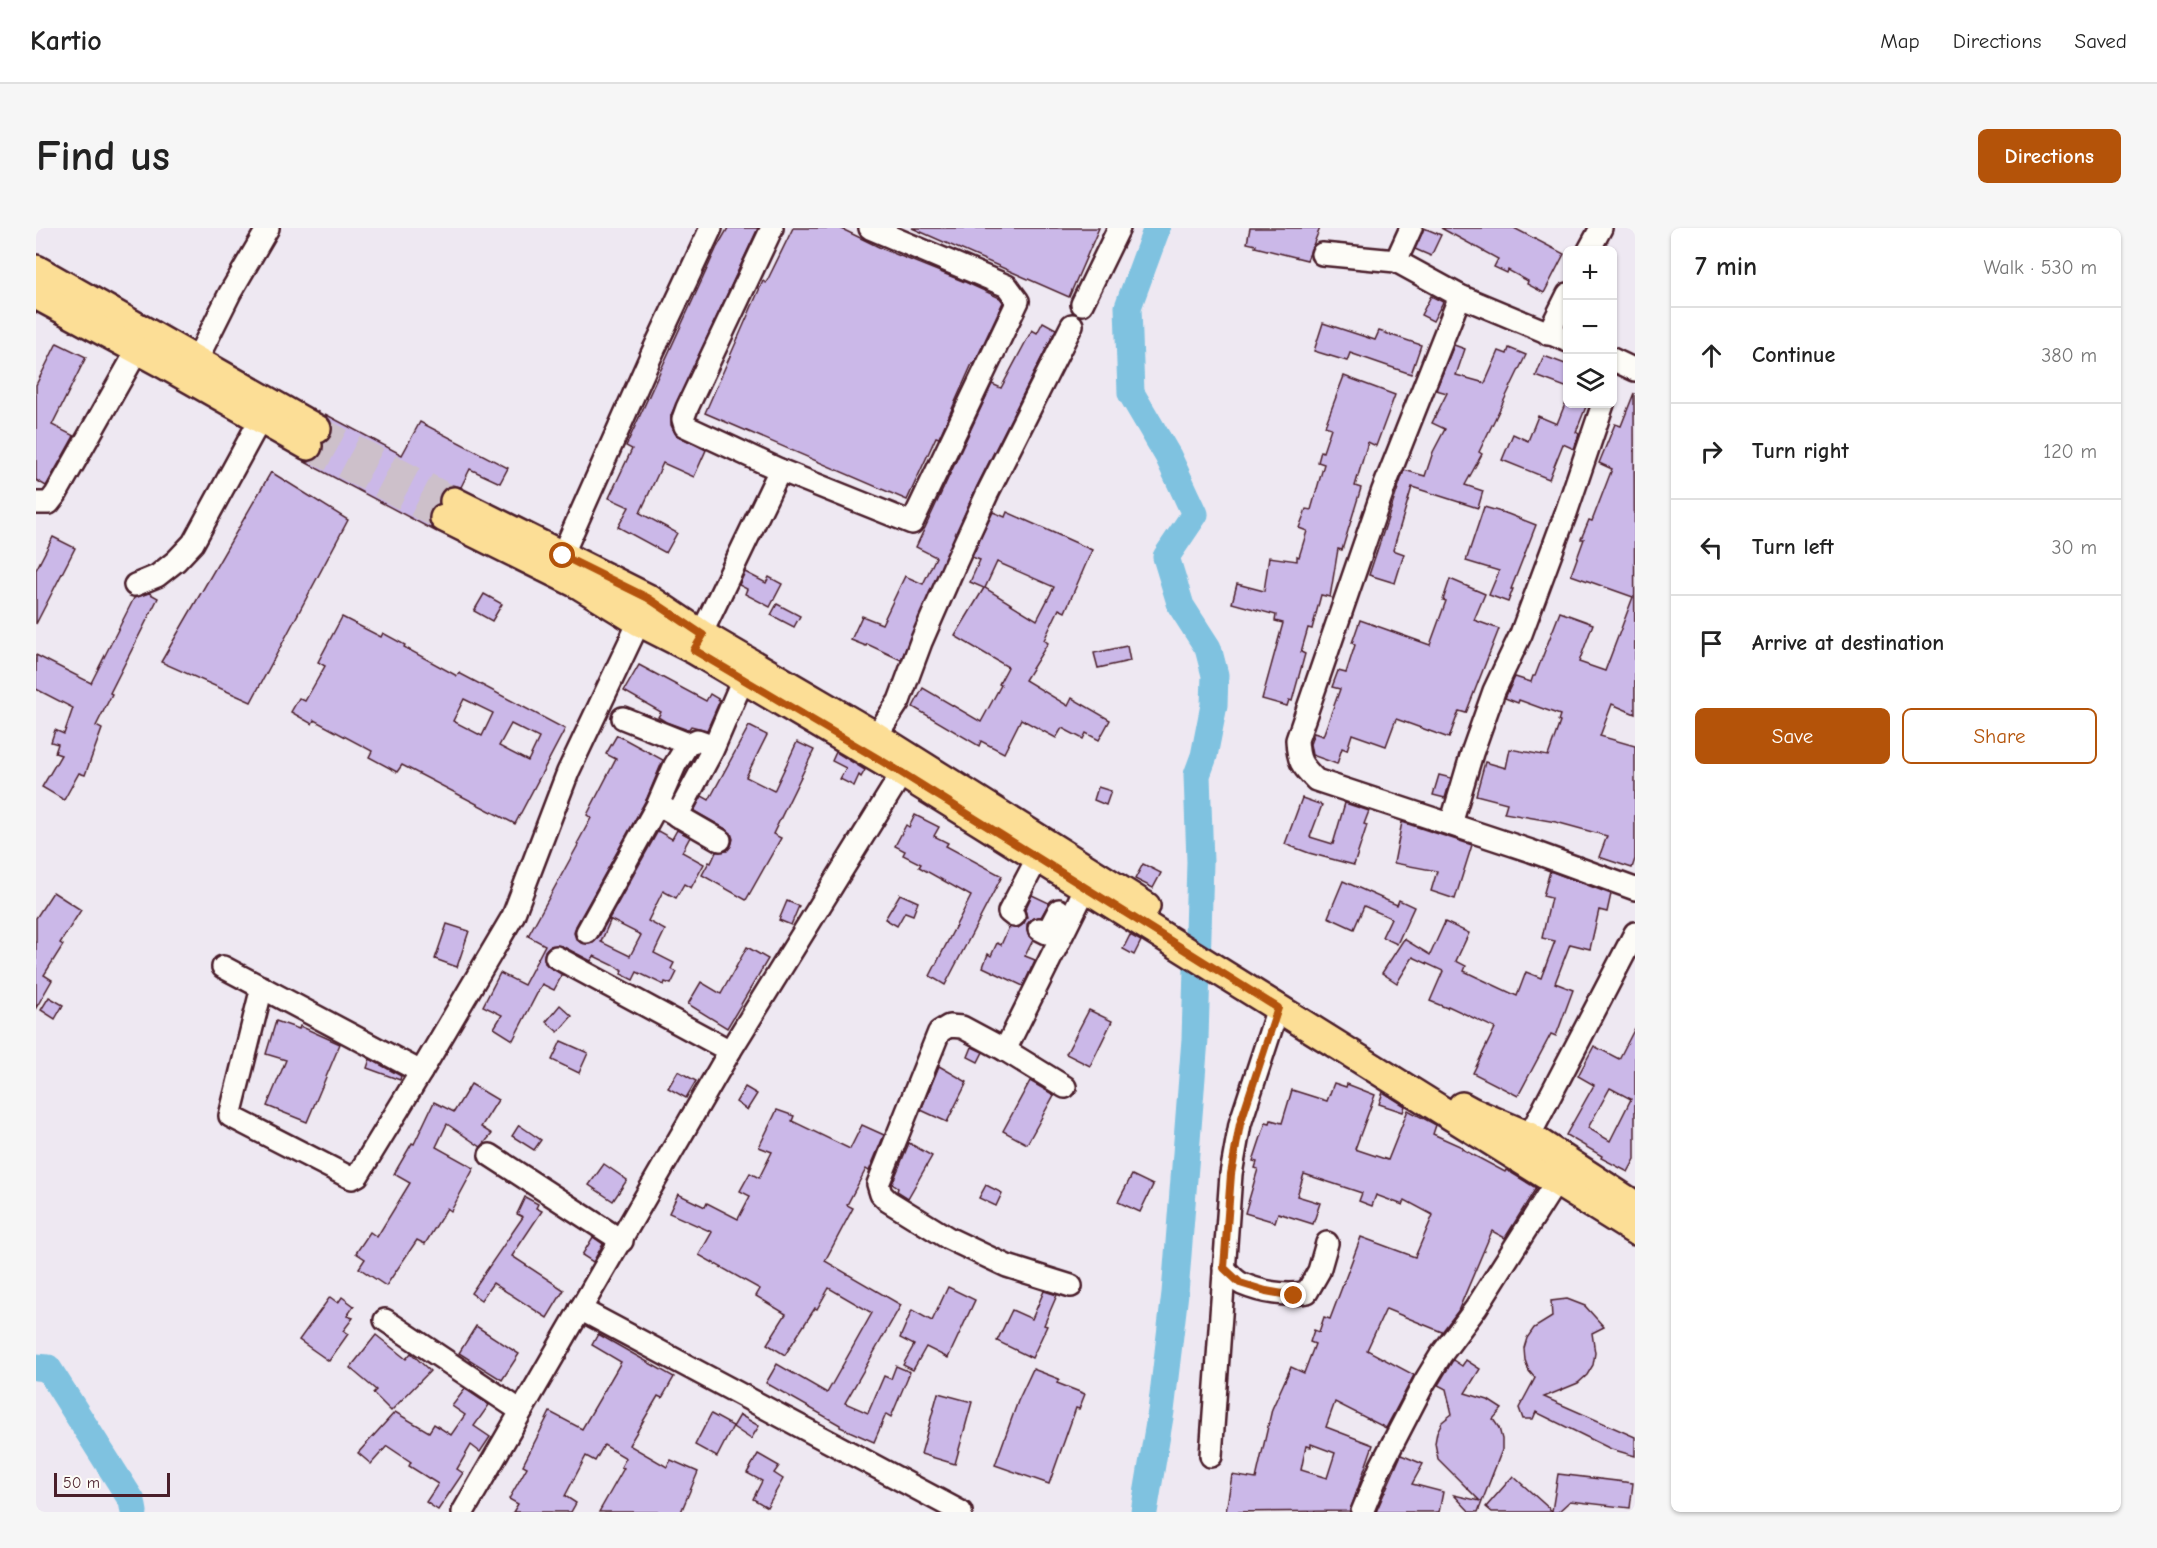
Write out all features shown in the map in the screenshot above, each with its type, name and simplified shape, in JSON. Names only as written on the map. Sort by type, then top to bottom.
[{"type":"main road","points":[[36,269],[197,359],[312,437],[260,420],[164,364],[36,295]]},
{"type":"main road","points":[[449,509],[558,564],[648,598],[742,679],[902,773],[1079,885],[1181,938]]},
{"type":"main road","points":[[558,564],[579,585],[639,622],[761,667],[1036,834],[1206,954],[1473,1112],[1524,1148],[1556,1182],[1635,1231]]},
{"type":"main road","points":[[1206,954],[1278,1008],[1524,1148],[1635,1205]]},
{"type":"street","points":[[197,359],[230,293],[268,228]]},
{"type":"street","points":[[558,564],[711,228]]},
{"type":"street","points":[[772,228],[683,419],[686,426],[780,470],[912,523],[1018,301],[1006,286],[882,230]]},
{"type":"street","points":[[1082,304],[1119,228]]},
{"type":"street","points":[[1396,261],[1411,228]]},
{"type":"street","points":[[1591,246],[1601,228]]},
{"type":"street","points":[[1323,254],[1396,261],[1460,296],[1563,339]]},
{"type":"street","points":[[1460,296],[1383,490],[1297,740],[1298,757],[1304,768],[1316,780],[1451,824],[1635,889]]},
{"type":"street","points":[[1548,334],[1565,300]]},
{"type":"street","points":[[876,736],[899,701],[921,642],[956,562],[999,470],[1072,325]]},
{"type":"street","points":[[36,503],[49,503],[56,494],[137,351]]},
{"type":"street","points":[[1451,824],[1472,753],[1494,691],[1521,634],[1602,408]]},
{"type":"street","points":[[135,585],[157,576],[193,543],[260,420]]},
{"type":"street","points":[[698,643],[780,470]]},
{"type":"street","points":[[262,987],[230,1116],[352,1178],[358,1175],[513,916],[568,772],[639,622]]},
{"type":"street","points":[[676,816],[690,794],[714,746],[742,679]]},
{"type":"street","points":[[623,718],[688,744]]},
{"type":"street","points":[[587,932],[658,804],[675,765],[688,744],[697,740],[714,746]]},
{"type":"street","points":[[463,1512],[730,1051],[902,773]]},
{"type":"street","points":[[658,804],[720,840]]},
{"type":"street","points":[[1014,916],[1009,912],[1037,859]]},
{"type":"street","points":[[1039,929],[1047,933],[1079,885]]},
{"type":"street","points":[[1005,1050],[1079,885]]},
{"type":"street","points":[[1524,1148],[1635,933]]},
{"type":"street","points":[[556,957],[730,1051]]},
{"type":"street","points":[[223,966],[421,1072]]},
{"type":"street","points":[[1211,1456],[1231,1174],[1240,1124],[1278,1008]]},
{"type":"street","points":[[1065,1087],[962,1027],[949,1026],[939,1032],[878,1184],[880,1194],[918,1221],[1007,1266],[1071,1286]]},
{"type":"street","points":[[490,1155],[622,1240]]},
{"type":"street","points":[[1362,1512],[1382,1466],[1424,1383],[1441,1355],[1476,1308],[1556,1182]]},
{"type":"street","points":[[1224,1268],[1240,1283],[1294,1296],[1307,1292],[1319,1271],[1327,1243]]},
{"type":"street","points":[[579,1310],[961,1512]]},
{"type":"street","points":[[385,1320],[521,1411]]},
{"type":"building","points":[[728,228],[758,228],[671,415],[671,425],[676,435],[706,450],[694,477],[663,463],[640,513],[677,533],[666,553],[618,527],[629,507],[609,498],[632,449],[626,446],[717,247]]},
{"type":"building","points":[[793,228],[840,228],[883,249],[965,282],[1000,298],[1003,302],[907,500],[705,413],[763,281],[766,283]]},
{"type":"building","points":[[912,228],[1099,228],[1069,297]]},
{"type":"building","points":[[1250,228],[1320,228],[1307,260],[1247,243]]},
{"type":"building","points":[[1424,228],[1441,235],[1431,256],[1415,249]]},
{"type":"building","points":[[1441,228],[1514,228],[1563,253],[1544,293],[1508,270],[1507,273],[1494,267],[1498,259]]},
{"type":"building","points":[[1431,296],[1443,302],[1433,321],[1421,315]]},
{"type":"building","points":[[1043,322],[1056,329],[977,486],[901,660],[867,644],[866,646],[851,640],[862,616],[882,624],[905,576],[923,584],[936,557],[916,547],[992,384],[1001,388],[1032,330],[1037,333]]},
{"type":"building","points":[[1323,323],[1375,340],[1379,331],[1421,345],[1411,374],[1350,353],[1347,361],[1314,351]]},
{"type":"building","points":[[57,343],[86,357],[52,425],[74,436],[46,486],[36,480],[36,385]]},
{"type":"building","points":[[1454,345],[1465,349],[1456,375],[1485,383],[1499,351],[1507,354],[1509,348],[1526,355],[1479,452],[1482,454],[1465,485],[1483,491],[1478,508],[1412,487],[1393,550],[1404,554],[1395,583],[1369,575],[1404,470],[1425,476],[1433,452],[1445,429],[1432,423],[1447,393],[1436,390]]},
{"type":"building","points":[[1544,356],[1563,363],[1563,386],[1536,376]]},
{"type":"building","points":[[1344,376],[1395,395],[1376,446],[1368,442],[1355,486],[1361,488],[1342,550],[1338,549],[1330,597],[1321,595],[1312,629],[1308,628],[1301,652],[1305,654],[1292,701],[1289,700],[1287,706],[1262,699],[1283,623],[1275,621],[1276,615],[1232,603],[1237,584],[1264,591],[1269,557],[1297,561],[1297,556],[1299,557],[1307,531],[1299,528],[1306,509],[1311,510],[1324,464],[1318,462],[1331,428],[1325,426]]},
{"type":"building","points":[[1634,393],[1635,714],[1612,704],[1600,736],[1635,746],[1635,859],[1632,868],[1599,857],[1607,836],[1556,822],[1504,813],[1507,803],[1476,795],[1485,762],[1506,768],[1510,749],[1548,756],[1560,722],[1558,721],[1560,715],[1519,700],[1518,703],[1505,698],[1515,677],[1531,682],[1535,676],[1560,612],[1593,624],[1579,662],[1605,671],[1633,597],[1571,575],[1584,539],[1581,539],[1589,520],[1592,521],[1612,469],[1599,463],[1615,424],[1621,426]]},
{"type":"building","points":[[1563,408],[1585,408],[1576,432],[1579,434],[1574,449],[1563,444],[1549,479],[1502,460],[1513,434],[1528,441],[1538,416],[1557,424]]},
{"type":"building","points":[[325,414],[402,455],[420,422],[508,468],[500,483],[470,469],[461,487],[452,485],[445,488],[440,495],[439,504],[430,511],[428,518],[431,526],[437,532],[303,461],[309,462],[316,459],[322,453],[323,443],[331,436],[333,428]]},
{"type":"building","points":[[271,472],[348,520],[251,702],[161,662]]},
{"type":"building","points":[[1484,507],[1536,525],[1508,602],[1489,595],[1499,571],[1466,561]]},
{"type":"building","points":[[993,512],[1005,517],[1007,512],[1092,550],[1065,612],[1059,609],[1044,640],[1048,643],[1025,680],[1068,706],[1072,698],[1110,720],[1099,740],[1086,733],[1083,739],[1062,728],[1056,738],[1021,719],[1004,753],[981,741],[979,746],[913,707],[923,688],[981,722],[1001,685],[999,684],[1008,667],[955,636],[984,588],[970,582],[980,560],[972,557]],"holes":[[[997,562],[1054,587],[1037,620],[985,588]]]},
{"type":"building","points":[[53,537],[75,548],[36,624],[36,570]]},
{"type":"building","points":[[745,572],[766,583],[769,577],[782,584],[770,607],[745,594],[747,589],[739,585]]},
{"type":"building","points":[[1450,579],[1485,594],[1474,620],[1499,629],[1466,713],[1459,711],[1449,738],[1396,719],[1386,746],[1352,734],[1347,750],[1342,748],[1337,764],[1312,755],[1310,744],[1314,733],[1323,736],[1340,689],[1332,687],[1338,671],[1346,673],[1355,645],[1352,643],[1360,620],[1430,645],[1446,601],[1443,600]]},
{"type":"building","points":[[149,593],[158,598],[96,726],[102,729],[85,775],[79,773],[64,800],[42,787],[61,755],[55,753],[58,744],[51,742],[55,730],[64,734],[73,708],[36,689],[36,655],[91,683],[134,598]]},
{"type":"building","points":[[484,594],[502,604],[492,621],[474,611]]},
{"type":"building","points":[[777,604],[800,616],[794,627],[771,615]]},
{"type":"building","points":[[342,617],[381,637],[383,633],[457,676],[459,673],[565,729],[515,824],[402,765],[397,772],[369,757],[372,751],[314,720],[312,724],[291,712],[299,698],[305,701],[325,666],[318,662]],"holes":[[[464,699],[493,713],[482,736],[453,721]],[[511,724],[539,738],[528,761],[499,746]]]},
{"type":"building","points":[[1127,646],[1130,661],[1098,668],[1094,653]]},
{"type":"building","points":[[639,665],[706,701],[710,694],[720,700],[707,730],[691,726],[688,730],[666,722],[658,717],[661,712],[624,691]]},
{"type":"building","points":[[749,726],[767,735],[746,777],[774,791],[797,742],[814,750],[773,834],[781,838],[746,900],[702,875],[716,852],[727,851],[733,839],[731,833],[726,829],[694,811],[702,796],[709,800]]},
{"type":"building","points":[[617,735],[663,760],[647,798],[574,933],[576,939],[581,943],[593,943],[608,920],[610,921],[601,942],[630,956],[641,935],[609,919],[658,831],[672,839],[677,830],[690,837],[682,852],[704,864],[691,888],[684,884],[676,898],[663,891],[648,921],[665,930],[654,953],[674,963],[671,969],[677,972],[671,984],[665,982],[664,985],[637,972],[633,980],[621,974],[623,970],[594,956],[591,961],[562,946],[550,946],[545,951],[545,963],[562,975],[554,990],[542,984],[513,1040],[494,1028],[502,1015],[483,1006],[500,973],[524,985],[545,945],[528,936],[591,818],[587,815],[616,759],[606,754]]},
{"type":"building","points":[[836,752],[865,770],[861,777],[859,775],[854,786],[840,779],[846,768],[832,761]]},
{"type":"building","points":[[1439,775],[1451,778],[1445,798],[1433,795]]},
{"type":"building","points":[[1098,787],[1111,791],[1106,805],[1094,800]]},
{"type":"building","points":[[1302,798],[1322,805],[1310,837],[1333,844],[1345,803],[1369,811],[1364,824],[1367,825],[1354,865],[1285,844]]},
{"type":"building","points":[[915,815],[939,827],[934,836],[948,843],[946,846],[1002,876],[945,985],[930,976],[971,896],[919,867],[921,864],[903,855],[905,851],[895,846],[906,825],[909,827]]},
{"type":"building","points":[[1402,822],[1472,845],[1455,899],[1431,891],[1437,871],[1394,863]]},
{"type":"building","points":[[1143,864],[1161,873],[1153,888],[1135,879]]},
{"type":"building","points":[[1550,871],[1611,894],[1607,912],[1599,910],[1590,949],[1570,944],[1555,983],[1573,990],[1556,1036],[1551,1034],[1518,1096],[1473,1073],[1495,1028],[1448,1006],[1447,1008],[1430,1001],[1443,971],[1413,957],[1397,983],[1382,973],[1404,939],[1430,955],[1445,922],[1469,933],[1456,961],[1466,966],[1464,971],[1517,996],[1526,972],[1541,978],[1555,941],[1542,938],[1551,898],[1543,896]]},
{"type":"building","points":[[1343,881],[1397,905],[1399,900],[1414,907],[1397,944],[1382,937],[1391,918],[1364,906],[1354,929],[1328,917]]},
{"type":"building","points":[[53,892],[81,910],[60,943],[63,945],[44,975],[52,980],[36,1008],[36,918]]},
{"type":"building","points":[[900,894],[918,902],[913,915],[905,912],[897,926],[885,919]]},
{"type":"building","points":[[1032,895],[1049,903],[1041,917],[1033,918],[1027,924],[1028,935],[1033,940],[1025,956],[1035,960],[1023,986],[983,967],[988,954],[991,956],[997,943],[1001,945],[1009,927],[1018,928],[1024,923],[1027,917],[1025,910]]},
{"type":"building","points":[[787,901],[799,906],[791,925],[779,920]]},
{"type":"building","points":[[447,924],[469,931],[457,967],[435,959]]},
{"type":"building","points":[[1130,935],[1141,941],[1134,955],[1123,949]]},
{"type":"building","points":[[747,947],[768,959],[727,1028],[688,1004],[701,982],[721,994]]},
{"type":"building","points":[[49,997],[63,1005],[55,1019],[41,1010]]},
{"type":"building","points":[[560,1005],[572,1016],[558,1032],[546,1022]]},
{"type":"building","points":[[1089,1010],[1112,1021],[1090,1066],[1066,1054]]},
{"type":"building","points":[[276,1021],[299,1029],[300,1026],[340,1044],[307,1122],[267,1106],[286,1060],[266,1054]]},
{"type":"building","points":[[1635,1028],[1635,1159],[1628,1172],[1601,1158],[1602,1156],[1566,1135],[1594,1085],[1578,1076],[1594,1046],[1619,1059]],"holes":[[[1610,1088],[1631,1099],[1610,1141],[1588,1128]]]},
{"type":"building","points":[[561,1041],[588,1053],[579,1073],[552,1060]]},
{"type":"building","points":[[972,1047],[983,1052],[978,1062],[968,1057]]},
{"type":"building","points":[[370,1059],[401,1076],[400,1080],[367,1068]]},
{"type":"building","points":[[939,1066],[967,1082],[947,1122],[921,1110]]},
{"type":"building","points":[[678,1071],[696,1081],[686,1098],[668,1088]]},
{"type":"building","points":[[1030,1081],[1054,1095],[1027,1144],[1003,1131]]},
{"type":"building","points":[[1334,1083],[1346,1087],[1347,1084],[1375,1095],[1355,1149],[1388,1160],[1408,1110],[1436,1125],[1433,1134],[1462,1147],[1505,1172],[1506,1170],[1510,1172],[1536,1188],[1505,1238],[1492,1231],[1458,1311],[1442,1332],[1386,1309],[1367,1350],[1414,1375],[1386,1428],[1335,1402],[1326,1427],[1373,1445],[1350,1511],[1226,1512],[1232,1475],[1256,1479],[1272,1409],[1291,1367],[1304,1373],[1315,1344],[1310,1342],[1314,1330],[1319,1332],[1324,1317],[1330,1319],[1361,1237],[1415,1257],[1433,1215],[1405,1200],[1403,1205],[1376,1195],[1372,1206],[1359,1201],[1362,1193],[1304,1174],[1297,1196],[1320,1203],[1313,1224],[1278,1213],[1275,1222],[1245,1213],[1258,1169],[1255,1168],[1257,1162],[1253,1161],[1266,1122],[1270,1123],[1271,1120],[1282,1123],[1292,1090],[1327,1101]],"holes":[[[1311,1444],[1335,1453],[1327,1478],[1301,1470],[1306,1446],[1311,1447]]]},
{"type":"building","points":[[471,1084],[498,1100],[481,1127],[492,1134],[481,1147],[447,1124],[436,1147],[474,1168],[451,1211],[447,1208],[425,1244],[417,1240],[386,1286],[359,1268],[365,1259],[356,1253],[370,1232],[377,1237],[410,1183],[394,1174],[412,1143],[414,1144],[434,1102],[454,1112]]},
{"type":"building","points":[[745,1087],[757,1094],[747,1110],[736,1102]]},
{"type":"building","points":[[1383,1092],[1405,1106],[1403,1112],[1379,1104]]},
{"type":"building","points":[[777,1110],[794,1116],[792,1121],[850,1149],[862,1125],[884,1135],[869,1171],[866,1169],[847,1205],[853,1208],[825,1261],[901,1305],[845,1403],[868,1413],[884,1376],[891,1379],[896,1366],[910,1372],[891,1417],[886,1414],[874,1442],[840,1427],[766,1383],[777,1364],[827,1393],[872,1313],[829,1288],[785,1355],[767,1344],[786,1314],[756,1296],[760,1289],[699,1255],[712,1232],[669,1213],[678,1194],[705,1207],[707,1203],[738,1219],[750,1196],[740,1191],[750,1173],[759,1178],[772,1152],[759,1147]]},
{"type":"building","points":[[519,1125],[541,1140],[534,1150],[512,1136]]},
{"type":"building","points":[[909,1143],[932,1156],[908,1198],[897,1191],[898,1188],[892,1184]]},
{"type":"building","points":[[604,1164],[627,1180],[613,1201],[589,1185]]},
{"type":"building","points":[[1132,1175],[1153,1185],[1140,1212],[1118,1202]]},
{"type":"building","points":[[986,1185],[1002,1193],[996,1206],[979,1198]]},
{"type":"building","points":[[525,1197],[538,1204],[536,1208],[542,1211],[512,1256],[564,1290],[547,1318],[493,1283],[481,1300],[471,1293],[523,1217],[517,1214]]},
{"type":"building","points":[[593,1237],[603,1244],[593,1262],[582,1255]]},
{"type":"building","points":[[948,1287],[975,1300],[948,1358],[926,1347],[913,1370],[903,1365],[914,1345],[900,1338],[912,1310],[932,1321]]},
{"type":"building","points":[[1044,1291],[1057,1295],[1044,1325],[1047,1326],[1032,1358],[997,1341],[1012,1310],[1032,1319]]},
{"type":"building","points":[[330,1297],[338,1303],[342,1297],[354,1306],[347,1316],[353,1318],[343,1331],[348,1334],[329,1361],[299,1340]]},
{"type":"building","points":[[1567,1299],[1585,1306],[1604,1327],[1592,1333],[1595,1353],[1593,1365],[1587,1375],[1578,1383],[1544,1397],[1635,1437],[1635,1456],[1611,1449],[1536,1412],[1533,1419],[1523,1419],[1519,1408],[1535,1378],[1529,1371],[1525,1360],[1524,1348],[1527,1338],[1534,1328],[1552,1317],[1551,1301]]},
{"type":"building","points":[[476,1326],[519,1354],[502,1380],[459,1353]]},
{"type":"building","points":[[598,1334],[674,1377],[662,1398],[658,1396],[629,1445],[667,1467],[671,1460],[698,1472],[681,1512],[599,1512],[624,1468],[621,1467],[626,1458],[604,1445],[595,1461],[586,1456],[565,1496],[576,1503],[571,1512],[513,1512],[518,1504],[509,1499],[527,1467],[523,1465],[550,1412],[582,1429],[621,1362],[592,1345]]},
{"type":"building","points":[[376,1335],[406,1359],[411,1353],[430,1371],[391,1411],[373,1393],[376,1390],[350,1368]]},
{"type":"building","points":[[1453,1360],[1462,1366],[1466,1360],[1480,1369],[1465,1393],[1488,1400],[1502,1409],[1493,1419],[1499,1428],[1502,1450],[1478,1512],[1470,1512],[1454,1495],[1480,1501],[1438,1459],[1435,1443],[1442,1422],[1452,1414],[1446,1389],[1438,1385]]},
{"type":"building","points":[[1033,1369],[1059,1379],[1057,1383],[1085,1394],[1079,1409],[1076,1408],[1049,1484],[995,1465],[1018,1401]]},
{"type":"building","points":[[465,1389],[489,1405],[474,1426],[490,1437],[480,1452],[471,1445],[457,1469],[463,1473],[438,1510],[426,1502],[438,1484],[409,1466],[411,1462],[387,1446],[371,1464],[358,1453],[395,1412],[429,1432],[434,1424],[451,1435],[465,1415],[452,1406]]},
{"type":"building","points":[[938,1393],[972,1402],[955,1464],[921,1454]]},
{"type":"building","points":[[711,1414],[733,1426],[717,1457],[695,1445]]},
{"type":"building","points":[[740,1415],[759,1426],[751,1439],[733,1427]]},
{"type":"building","points":[[758,1454],[779,1466],[774,1473],[783,1479],[767,1507],[753,1499],[762,1481],[747,1473]]},
{"type":"building","points":[[1401,1455],[1423,1464],[1412,1484],[1443,1492],[1439,1512],[1376,1512]]},
{"type":"building","points":[[1558,1474],[1633,1483],[1630,1508],[1570,1501],[1558,1512],[1492,1512],[1486,1507],[1513,1476],[1552,1511]]},
{"type":"waterway","points":[[1144,1512],[1161,1411],[1175,1293],[1195,1039],[1200,862],[1197,775],[1204,756],[1214,705],[1215,675],[1208,648],[1181,606],[1166,557],[1195,514],[1168,456],[1131,393],[1128,307],[1157,228]]},
{"type":"waterway","points":[[36,1367],[48,1368],[132,1501],[134,1512]]},
{"type":"tunnel","points":[[317,429],[454,501]]},
{"type":"tunnel","points":[[308,446],[444,518]]},
{"type":"route","points":[[563,556],[648,598],[703,635],[694,650],[902,773],[1278,1008],[1240,1124],[1231,1174],[1224,1268],[1240,1283],[1294,1296]]}]
